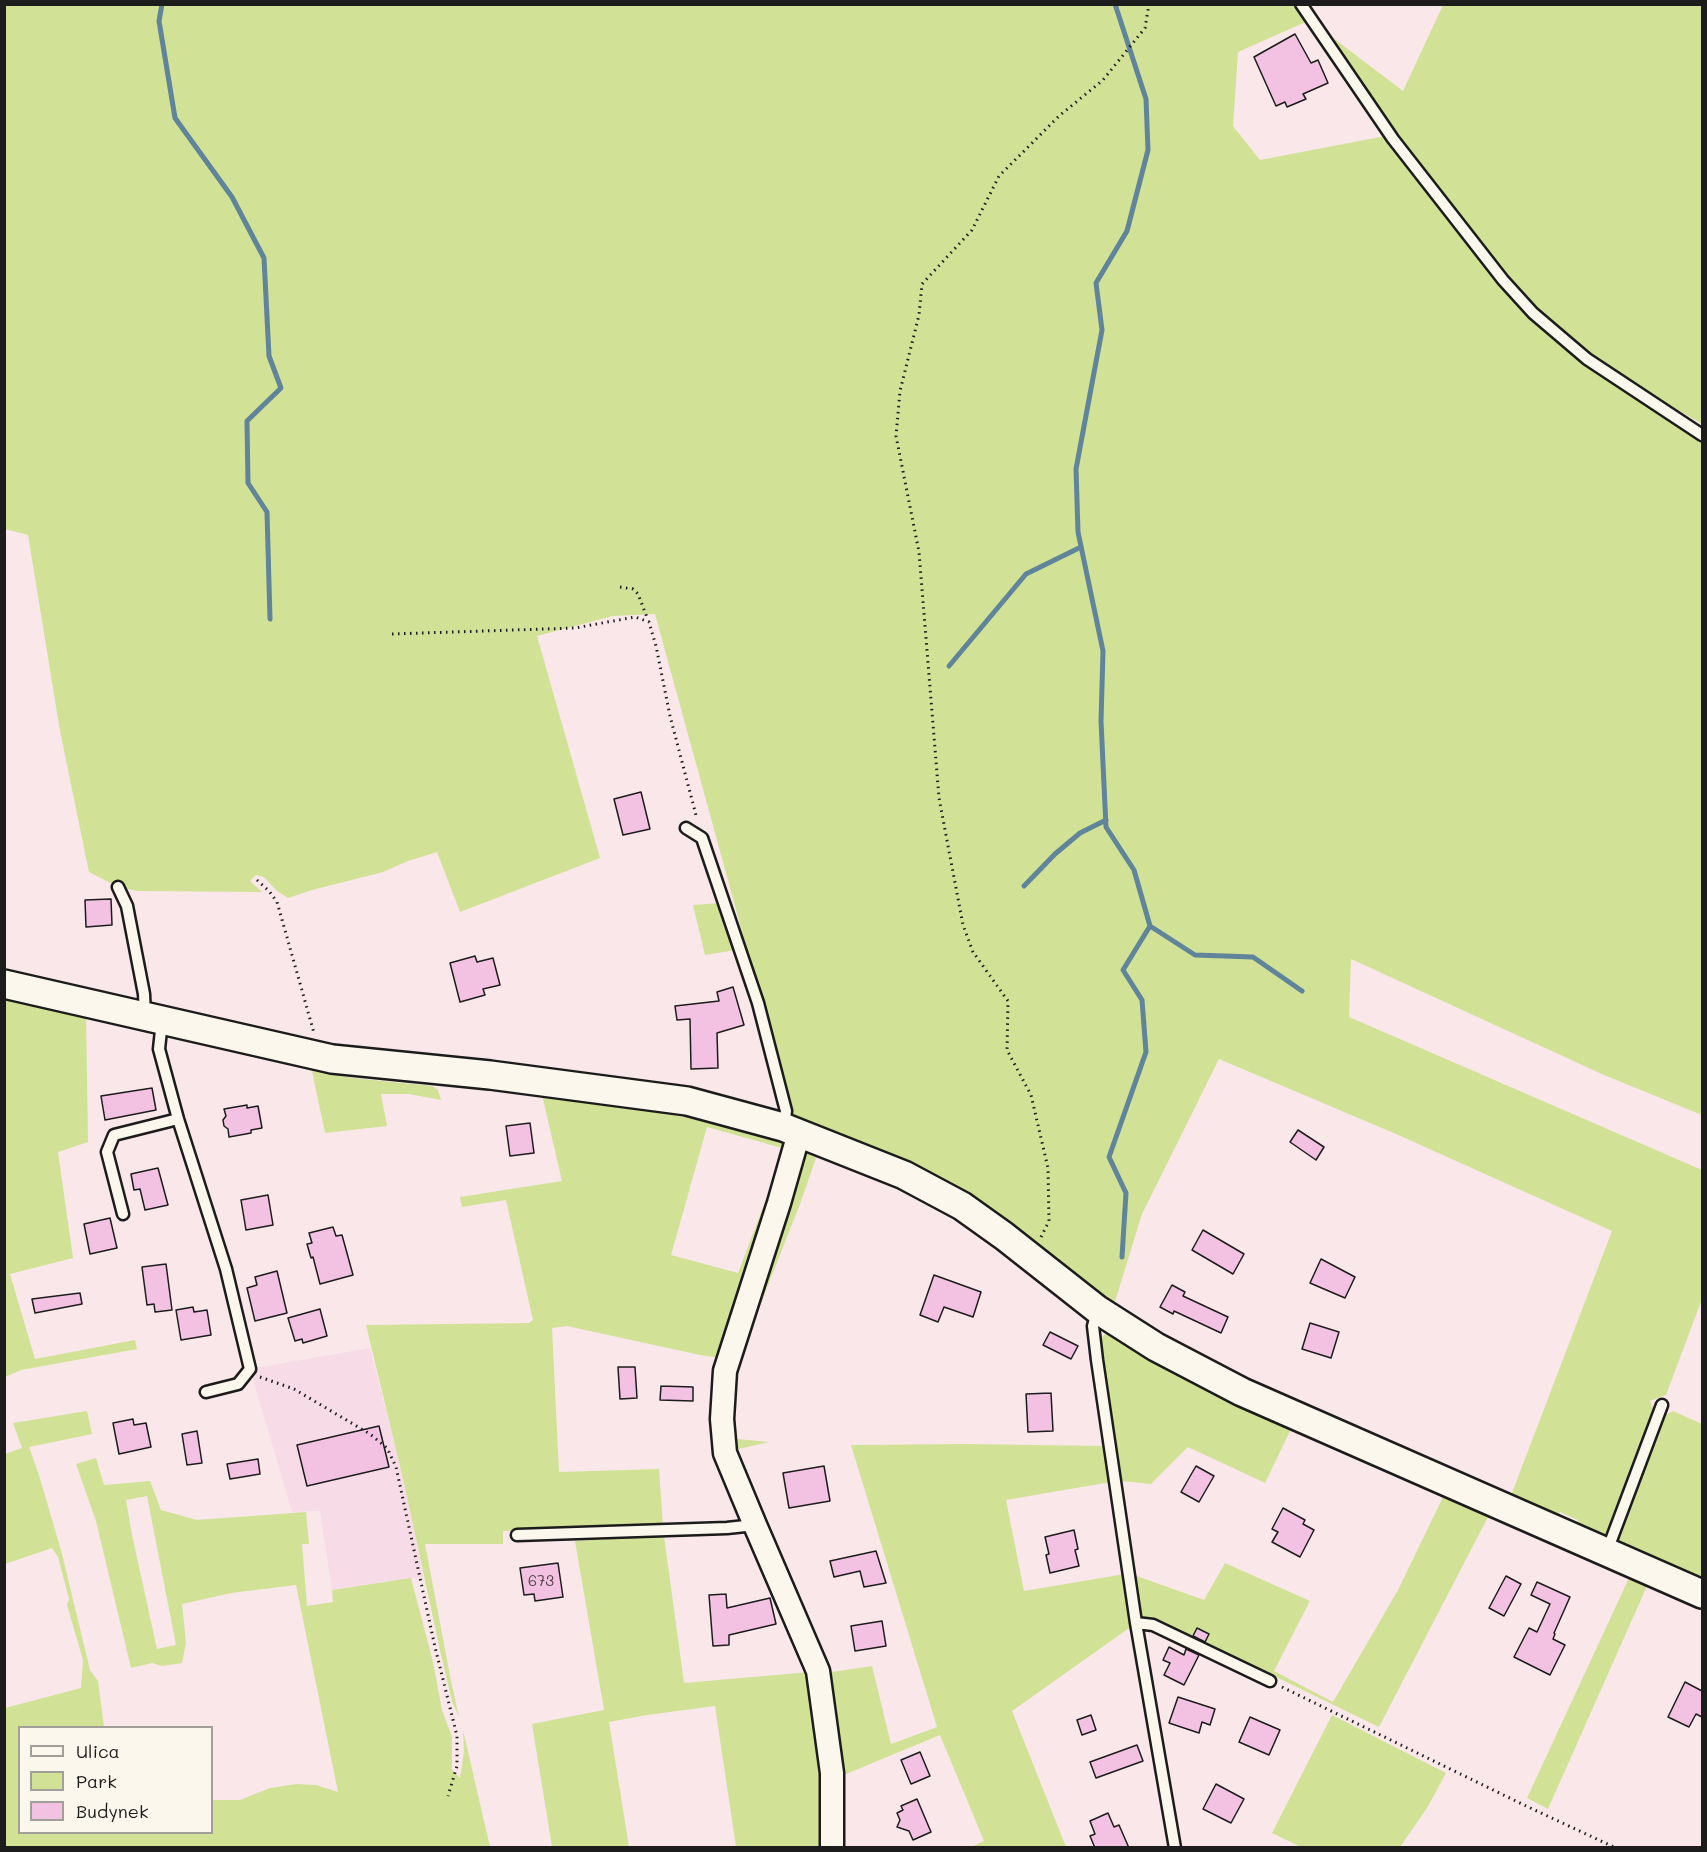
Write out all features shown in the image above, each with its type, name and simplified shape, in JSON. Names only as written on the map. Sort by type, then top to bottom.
[{"type":"street","points":[[4,984],[318,1056],[599,1088],[687,1101],[791,1130],[904,1175],[962,1206],[1098,1311],[1156,1347],[1242,1392],[1702,1594]]},
{"type":"street","points":[[791,1130],[779,1203],[725,1371],[722,1419],[725,1452],[754,1525],[818,1671],[832,1773],[832,1848]]},
{"type":"lane","points":[[1301,4],[1393,140],[1503,280],[1533,313],[1587,359],[1702,435]]},
{"type":"lane","points":[[686,828],[702,838],[769,1040],[791,1130]]},
{"type":"lane","points":[[118,887],[126,906],[144,994],[153,1019],[178,1119],[226,1269],[250,1369],[238,1384],[206,1392]]},
{"type":"lane","points":[[123,1214],[108,1152],[114,1135],[178,1119]]},
{"type":"lane","points":[[1098,1311],[1093,1326],[1097,1360],[1136,1623],[1176,1848]]},
{"type":"lane","points":[[1606,1551],[1662,1405]]},
{"type":"lane","points":[[517,1534],[754,1525]]},
{"type":"lane","points":[[1136,1623],[1153,1625],[1270,1681]]},
{"type":"path","points":[[1031,1257],[1049,1221],[1048,1168],[1031,1095],[1007,1050],[1008,1001],[973,952],[963,926],[939,798],[919,552],[896,436],[900,391],[919,315],[922,284],[972,230],[999,176],[1059,116],[1103,80],[1145,28],[1149,4]]},
{"type":"path","points":[[621,587],[633,589],[638,594],[649,622],[670,716],[702,838]]},
{"type":"path","points":[[392,634],[556,629],[635,617],[649,622]]},
{"type":"path","points":[[257,880],[270,891],[277,902],[314,1033],[318,1056]]},
{"type":"path","points":[[247,1373],[294,1389],[370,1434],[387,1448],[396,1467],[457,1736],[457,1766],[448,1796]]},
{"type":"path","points":[[1270,1681],[1616,1848]]},
{"type":"shaded area","points":[[370,1348],[404,1483],[424,1579],[411,1578],[332,1590],[320,1511],[292,1512],[250,1369]]},
{"type":"green space","points":[[4,5],[1298,5],[1308,21],[1238,52],[1233,126],[1260,160],[1385,136],[1451,223],[1527,312],[1702,439],[1702,1115],[1604,1075],[1351,959],[1349,1017],[1702,1170],[1702,1299],[1666,1395],[1650,1401],[1653,1408],[1601,1540],[1576,1528],[1578,1520],[1560,1512],[1556,1521],[1510,1498],[1612,1231],[1396,1134],[1219,1059],[1142,1214],[1113,1308],[794,1121],[655,614],[613,616],[537,636],[600,858],[460,912],[437,852],[383,872],[288,898],[277,891],[264,877],[256,875],[250,881],[262,892],[138,891],[118,887],[89,872],[60,731],[28,535],[5,529]]},
{"type":"green space","points":[[1443,5],[1702,5],[1702,424],[1590,356],[1540,314],[1449,207],[1389,127],[1320,28],[1403,91]]},
{"type":"green space","points":[[719,903],[736,950],[705,955],[693,905]]},
{"type":"green space","points":[[5,992],[86,1011],[88,1142],[58,1152],[73,1258],[10,1274],[35,1359],[135,1340],[137,1349],[21,1370],[5,1377]]},
{"type":"green space","points":[[312,1071],[353,1078],[432,1086],[438,1090],[441,1100],[409,1094],[381,1094],[387,1126],[325,1133]]},
{"type":"green space","points":[[542,1095],[577,1096],[714,1123],[784,1141],[782,1148],[707,1127],[671,1255],[738,1273],[778,1168],[745,1288],[732,1308],[720,1358],[567,1326],[552,1328],[559,1472],[659,1469],[663,1527],[503,1531],[503,1544],[425,1544],[459,1717],[452,1701],[441,1655],[404,1483],[366,1325],[529,1323],[533,1320],[506,1200],[462,1207],[460,1197],[562,1181]]},
{"type":"green space","points":[[806,1147],[816,1158],[741,1354],[734,1402],[737,1439],[769,1442],[734,1450],[731,1374]]},
{"type":"green space","points":[[1108,1331],[1607,1560],[1602,1567],[1488,1517],[1379,1727],[1276,1677],[1142,1617],[1134,1575],[1204,1600],[1225,1563],[1310,1601],[1274,1671],[1333,1702],[1398,1590],[1443,1497],[1291,1429],[1265,1483],[1188,1447],[1151,1484],[1121,1481],[1101,1349],[1102,1337]]},
{"type":"green space","points":[[87,1411],[92,1434],[29,1447],[62,1554],[90,1670],[98,1681],[104,1726],[18,1726],[18,1834],[213,1834],[213,1800],[240,1800],[270,1788],[296,1784],[316,1785],[338,1792],[296,1585],[231,1593],[182,1604],[186,1643],[182,1663],[162,1666],[152,1663],[131,1668],[96,1521],[76,1464],[96,1458],[104,1485],[150,1481],[161,1510],[197,1520],[306,1512],[309,1544],[302,1544],[307,1606],[333,1602],[332,1590],[411,1578],[433,1662],[442,1710],[452,1737],[452,1770],[460,1778],[464,1752],[463,1730],[490,1847],[5,1847],[5,1708],[81,1688],[83,1660],[67,1605],[69,1599],[58,1557],[52,1548],[5,1564],[5,1454],[22,1448],[13,1423]],"holes":[[[147,1496],[176,1645],[157,1649],[126,1500]]]},
{"type":"green space","points":[[1673,1411],[1702,1424],[1702,1583],[1617,1546],[1666,1415]]},
{"type":"green space","points":[[851,1445],[1105,1446],[1111,1482],[1006,1500],[1024,1591],[1125,1574],[1132,1626],[1012,1711],[1066,1847],[971,1847],[984,1841],[940,1735],[846,1774],[837,1774],[825,1673],[872,1666],[891,1744],[937,1727]]},
{"type":"green space","points":[[664,1536],[684,1683],[810,1672],[821,1724],[825,1847],[736,1847],[715,1706],[609,1722],[629,1847],[552,1847],[532,1724],[604,1710],[575,1541]]},
{"type":"green space","points":[[1629,1578],[1647,1586],[1548,1809],[1527,1798]]},
{"type":"green space","points":[[1332,1715],[1446,1773],[1427,1808],[1400,1847],[1301,1847],[1272,1833]]},
{"type":"building","points":[[1295,34],[1311,63],[1318,60],[1328,83],[1303,94],[1306,99],[1287,107],[1285,102],[1276,106],[1254,57]]},
{"type":"building","points":[[641,792],[650,829],[623,835],[614,799]]},
{"type":"building","points":[[111,899],[112,925],[86,927],[85,900]]},
{"type":"building","points":[[475,956],[477,962],[493,958],[500,985],[483,989],[485,995],[460,1002],[450,963]]},
{"type":"building","points":[[733,987],[744,1025],[717,1033],[718,1068],[691,1069],[690,1019],[677,1020],[675,1006],[719,1001],[717,992]]},
{"type":"building","points":[[152,1088],[156,1110],[105,1120],[101,1096]]},
{"type":"building","points":[[247,1105],[247,1108],[258,1106],[262,1128],[251,1130],[251,1133],[229,1137],[228,1129],[224,1126],[223,1120],[226,1116],[224,1109]]},
{"type":"building","points":[[530,1123],[534,1153],[510,1156],[506,1126]]},
{"type":"building","points":[[1298,1130],[1324,1147],[1316,1160],[1290,1142]]},
{"type":"building","points":[[158,1168],[168,1205],[145,1210],[140,1189],[134,1190],[131,1174]]},
{"type":"building","points":[[268,1195],[273,1225],[246,1230],[241,1200]]},
{"type":"building","points":[[110,1218],[117,1248],[90,1254],[84,1224]]},
{"type":"building","points":[[333,1227],[336,1236],[342,1235],[353,1275],[320,1284],[307,1244],[312,1243],[309,1233]]},
{"type":"building","points":[[1203,1230],[1244,1254],[1233,1274],[1192,1250]]},
{"type":"building","points":[[1321,1259],[1355,1277],[1345,1298],[1310,1283]]},
{"type":"building","points":[[166,1264],[172,1310],[155,1312],[154,1304],[147,1305],[142,1267]]},
{"type":"building","points":[[277,1271],[287,1313],[255,1321],[247,1288],[257,1285],[255,1277]]},
{"type":"building","points":[[934,1275],[981,1292],[973,1317],[944,1307],[938,1322],[920,1315]]},
{"type":"building","points":[[1172,1285],[1185,1292],[1183,1296],[1228,1317],[1221,1333],[1174,1311],[1173,1314],[1160,1307]]},
{"type":"building","points":[[80,1293],[82,1304],[35,1313],[32,1299]]},
{"type":"building","points":[[193,1307],[194,1312],[207,1310],[211,1335],[181,1340],[176,1310]]},
{"type":"building","points":[[320,1309],[327,1336],[303,1343],[302,1339],[295,1341],[288,1318]]},
{"type":"building","points":[[1310,1323],[1339,1332],[1331,1358],[1302,1349]]},
{"type":"building","points":[[1050,1332],[1078,1346],[1071,1359],[1043,1345]]},
{"type":"building","points":[[618,1367],[635,1367],[637,1398],[620,1399]]},
{"type":"building","points":[[661,1386],[693,1387],[693,1401],[660,1400]]},
{"type":"building","points":[[1051,1393],[1053,1431],[1028,1432],[1026,1394]]},
{"type":"building","points":[[133,1419],[134,1425],[146,1423],[151,1447],[119,1454],[113,1423]]},
{"type":"building","points":[[379,1426],[389,1467],[307,1486],[297,1445]]},
{"type":"building","points":[[197,1431],[202,1463],[187,1465],[182,1434]]},
{"type":"building","points":[[258,1459],[260,1474],[230,1479],[227,1464]]},
{"type":"building","points":[[824,1466],[830,1501],[789,1508],[783,1473]]},
{"type":"building","points":[[1196,1466],[1214,1476],[1199,1502],[1181,1492]]},
{"type":"building","points":[[1283,1508],[1305,1520],[1303,1524],[1314,1530],[1300,1557],[1272,1542],[1278,1532],[1272,1529]]},
{"type":"building","points":[[1074,1530],[1079,1566],[1050,1573],[1045,1537]]},
{"type":"building","points":[[876,1551],[886,1583],[864,1587],[860,1571],[834,1577],[830,1561]]},
{"type":"building","points":[[558,1563],[563,1597],[535,1601],[534,1594],[524,1595],[520,1568]]},
{"type":"building","points":[[1506,1576],[1521,1584],[1504,1616],[1489,1608]]},
{"type":"building","points":[[1537,1582],[1570,1597],[1553,1639],[1565,1645],[1550,1675],[1514,1657],[1529,1628],[1537,1632],[1550,1604],[1531,1595]]},
{"type":"building","points":[[726,1594],[727,1608],[770,1598],[776,1624],[729,1635],[729,1645],[713,1646],[709,1595]]},
{"type":"building","points":[[882,1621],[886,1646],[855,1651],[851,1626]]},
{"type":"building","points":[[1197,1628],[1209,1634],[1205,1642],[1193,1636]]},
{"type":"building","points":[[1169,1647],[1184,1655],[1186,1649],[1199,1655],[1184,1685],[1164,1675],[1170,1663],[1163,1660]]},
{"type":"building","points":[[1685,1682],[1702,1691],[1702,1717],[1696,1714],[1689,1727],[1668,1717]]},
{"type":"building","points":[[1178,1697],[1215,1709],[1210,1725],[1202,1722],[1199,1733],[1169,1723]]},
{"type":"building","points":[[1091,1715],[1096,1730],[1082,1735],[1077,1720]]},
{"type":"building","points":[[1250,1717],[1280,1730],[1269,1755],[1239,1742]]},
{"type":"building","points":[[1137,1745],[1143,1761],[1096,1778],[1090,1762]]},
{"type":"building","points":[[920,1752],[930,1776],[911,1784],[901,1760]]},
{"type":"building","points":[[1216,1784],[1244,1799],[1231,1823],[1203,1809]]},
{"type":"building","points":[[917,1799],[931,1832],[913,1840],[909,1831],[897,1827],[900,1820],[897,1813],[903,1810],[901,1806]]},
{"type":"building","points":[[1108,1813],[1114,1827],[1119,1825],[1129,1848],[1095,1848],[1090,1836],[1095,1834],[1090,1821]]},
{"type":"waterway","points":[[162,4],[159,21],[175,118],[232,197],[264,258],[269,356],[281,388],[247,421],[248,483],[267,512],[270,619]]},
{"type":"waterway","points":[[1115,4],[1146,99],[1148,150],[1127,231],[1096,283],[1102,330],[1076,469],[1078,532],[1103,651],[1101,721],[1106,827],[1134,870],[1150,926],[1123,970],[1142,1000],[1146,1052],[1109,1157],[1126,1193],[1122,1257]]},
{"type":"waterway","points":[[949,666],[1026,574],[1081,547]]},
{"type":"waterway","points":[[1024,886],[1055,854],[1080,833],[1106,820]]},
{"type":"waterway","points":[[1150,926],[1195,955],[1253,957],[1302,991]]}]
